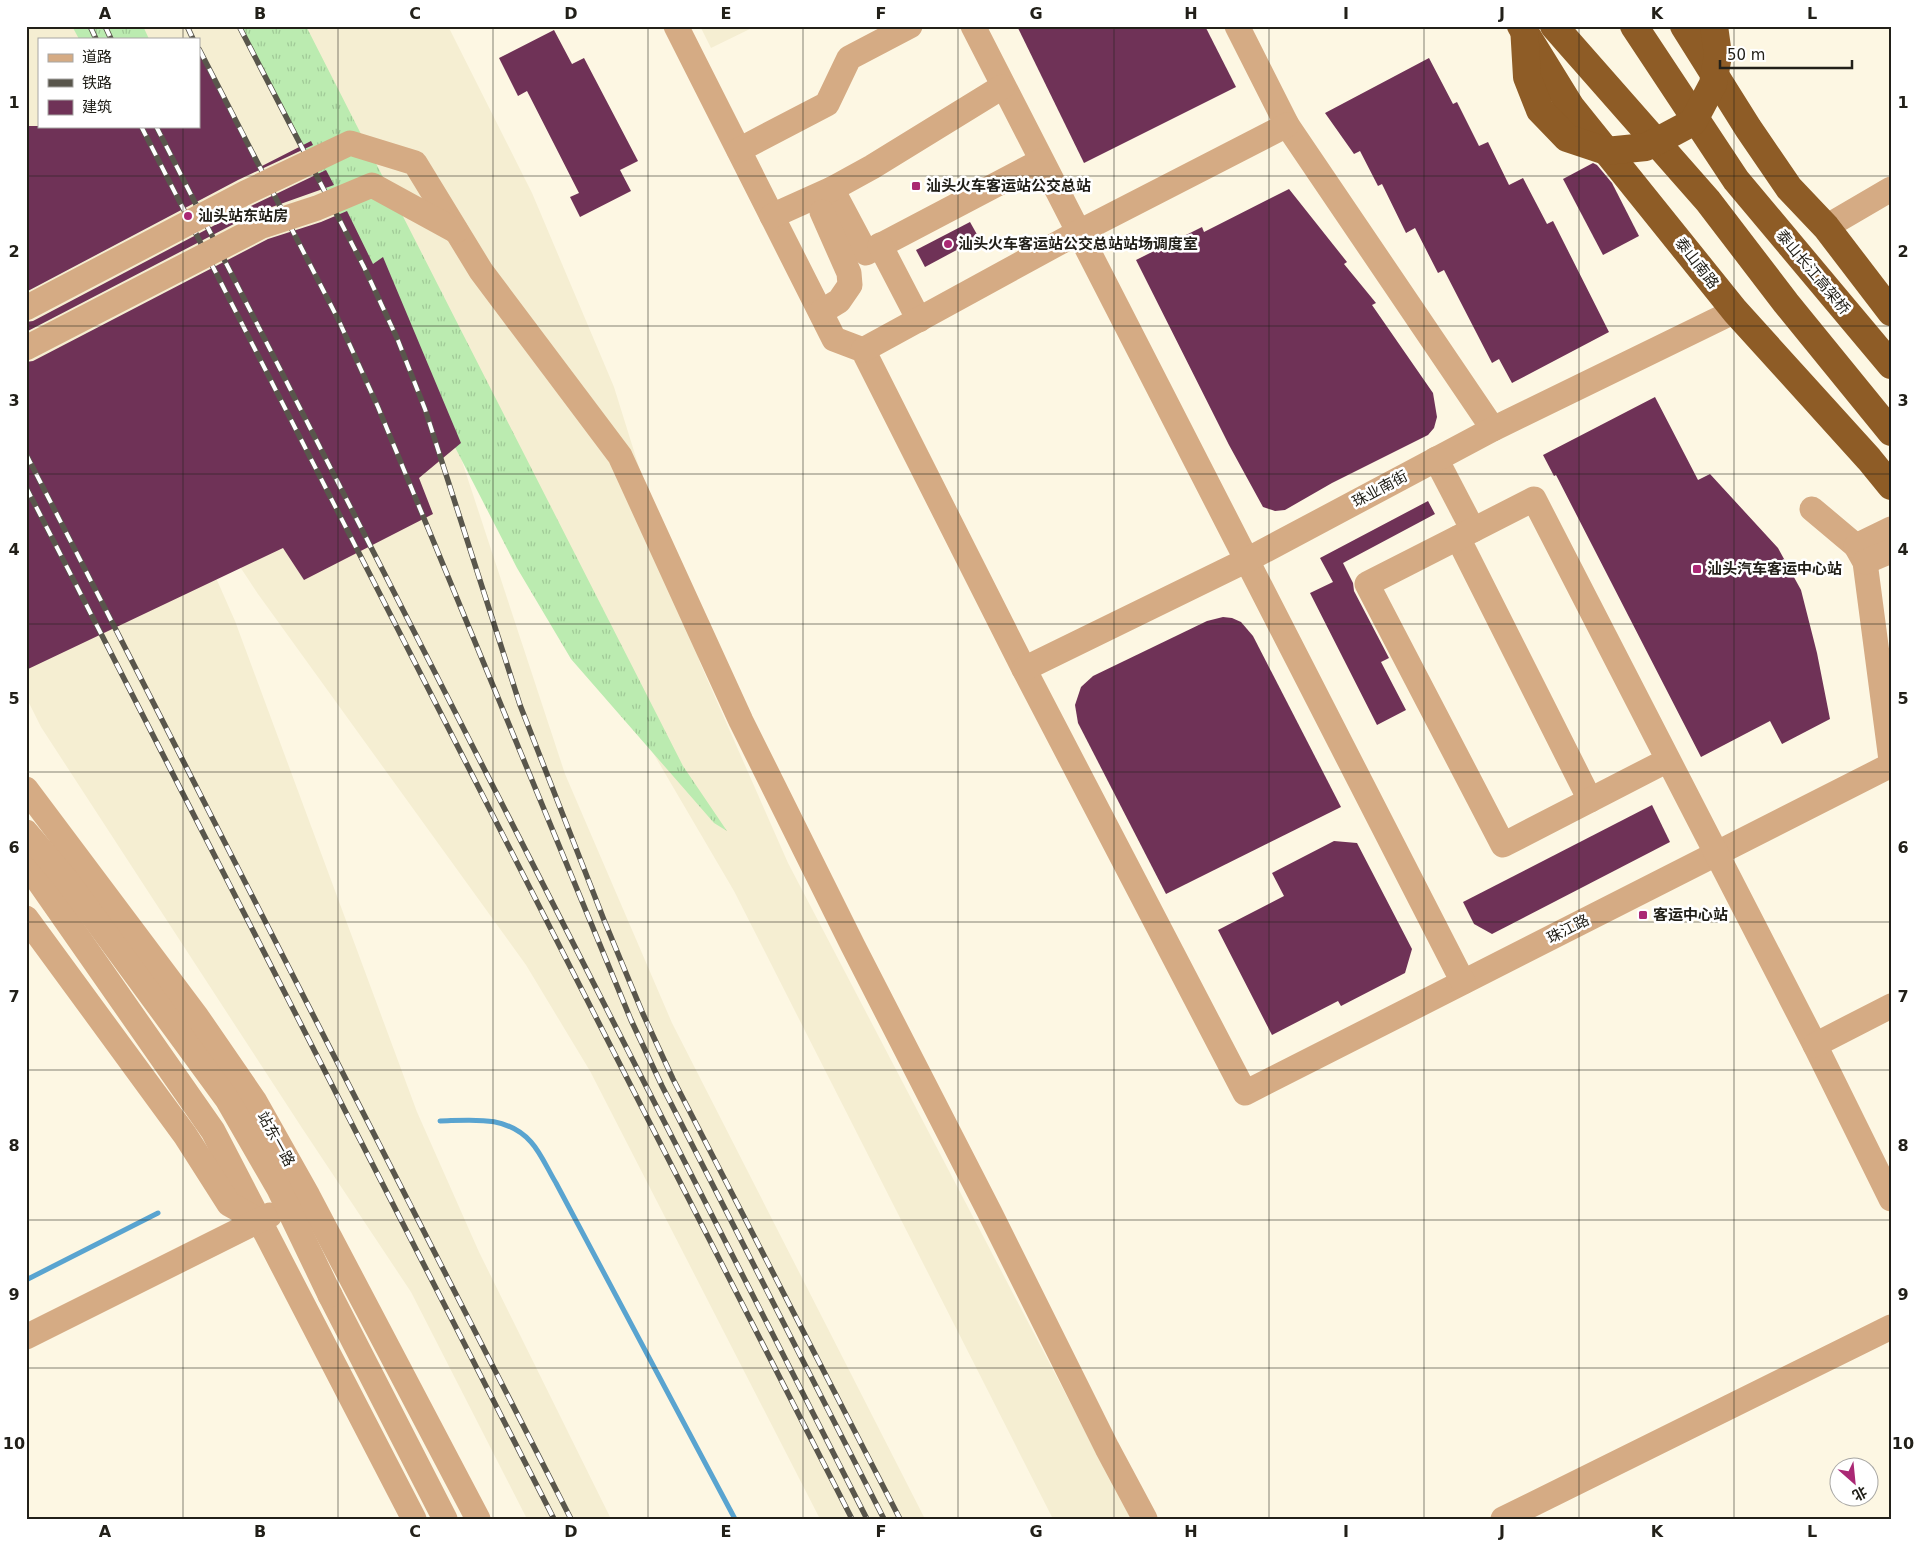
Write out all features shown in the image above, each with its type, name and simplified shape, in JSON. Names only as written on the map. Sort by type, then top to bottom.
[{"type":"highway","points":[[1523,26],[1528,78],[1540,110],[1567,138],[1606,152],[1646,147],[1693,122],[1714,84],[1718,55],[1714,26]]},
{"type":"highway","name":"泰山南路","points":[[1523,26],[1571,108],[1736,311],[1891,486]]},
{"type":"highway","points":[[1543,26],[1571,108]]},
{"type":"highway","points":[[1554,26],[1708,201],[1786,303],[1891,432]]},
{"type":"highway","points":[[1635,26],[1748,128]]},
{"type":"highway","name":"泰山长江高架桥","points":[[1635,26],[1736,180],[1891,365]]},
{"type":"highway","points":[[1684,26],[1748,128],[1789,188],[1826,227],[1891,312]]},
{"type":"street","points":[[676,26],[834,339],[863,350],[1024,669]]},
{"type":"street","points":[[739,150],[827,104],[849,58],[910,26]]},
{"type":"street","points":[[973,26],[1002,87],[1463,982]]},
{"type":"street","points":[[1237,26],[1287,125],[1493,429]]},
{"type":"street","points":[[772,216],[832,189],[872,168],[1002,87]]},
{"type":"street","points":[[863,350],[1077,233],[1287,125]]},
{"type":"street","points":[[26,308],[245,193],[350,143],[415,163],[481,271],[620,456],[746,730],[853,946],[990,1213],[1107,1448],[1145,1519]]},
{"type":"street","points":[[832,189],[866,253],[1041,161]]},
{"type":"street","points":[[26,348],[262,226],[317,208],[372,185],[456,231]]},
{"type":"street","points":[[1826,227],[1891,189]]},
{"type":"street","points":[[821,312],[840,301],[850,285],[849,273],[822,212]]},
{"type":"street","points":[[880,245],[919,320]]},
{"type":"street","name":"珠业南街","points":[[1024,669],[1247,560],[1493,429],[1736,311]]},
{"type":"street","points":[[1436,459],[1465,534],[1590,800]]},
{"type":"street","points":[[1668,760],[1503,845],[1368,584],[1534,499],[1815,1045],[1891,1199]]},
{"type":"street","points":[[1812,509],[1860,554],[1891,760]]},
{"type":"street","points":[[1860,554],[1891,529]]},
{"type":"street","points":[[1860,554],[1891,551]]},
{"type":"street","name":"珠江路","points":[[1024,669],[1246,1094],[1891,765]]},
{"type":"street","name":"站东一路","points":[[26,789],[196,1017],[254,1100],[308,1196],[478,1519]]},
{"type":"street","points":[[26,832],[65,878],[227,1099],[279,1189],[330,1295],[446,1519]]},
{"type":"street","points":[[26,862],[213,1131],[414,1519]]},
{"type":"street","points":[[26,918],[185,1135],[229,1204],[258,1220]]},
{"type":"street","points":[[1815,1045],[1891,1006]]},
{"type":"street","points":[[26,1337],[308,1196]]},
{"type":"street","points":[[1503,1519],[1891,1327]]},
{"type":"shaded area","points":[[26,26],[448,26],[532,193],[614,387],[700,663],[788,863],[1131,1519],[1053,1519],[734,891],[489,473],[457,446],[565,774],[672,1023],[925,1519],[820,1519],[590,1071],[526,965],[258,594],[153,435],[235,621],[417,1112],[479,1252],[611,1519],[527,1519],[411,1292],[41,727],[26,697]]},
{"type":"shaded area","points":[[700,26],[756,26],[711,48]]},
{"type":"green space","points":[[72,26],[143,26],[149,38],[78,38]]},
{"type":"green space","points":[[239,26],[306,26],[683,766],[727,831],[714,823],[571,659],[517,568]]},
{"type":"building","points":[[1017,26],[1205,26],[1236,87],[1084,163]]},
{"type":"building","points":[[554,30],[572,64],[584,58],[638,161],[620,170],[631,191],[580,217],[570,197],[579,193],[527,91],[518,96],[499,58]]},
{"type":"building","points":[[200,53],[258,168],[311,141],[313,145],[238,180],[26,292],[26,126],[38,126],[38,128],[200,128]]},
{"type":"building","points":[[1429,58],[1453,104],[1457,102],[1479,146],[1488,142],[1509,185],[1523,178],[1547,224],[1553,221],[1609,332],[1512,383],[1499,359],[1492,363],[1444,270],[1438,273],[1415,228],[1406,233],[1382,184],[1378,186],[1360,151],[1354,154],[1325,113]]},
{"type":"building","points":[[1593,163],[1597,165],[1612,183],[1639,236],[1603,255],[1563,179]]},
{"type":"building","points":[[326,170],[334,185],[255,213],[26,332],[26,322],[33,321],[251,206]]},
{"type":"building","points":[[1289,189],[1347,262],[1344,264],[1376,303],[1372,305],[1433,393],[1437,417],[1434,428],[1428,435],[1332,483],[1285,510],[1275,511],[1263,507],[1229,445],[1136,260],[1202,227],[1204,232]]},
{"type":"building","points":[[347,211],[373,264],[383,257],[461,443],[419,478],[433,514],[304,580],[283,548],[26,670],[26,362],[33,361],[268,239],[321,222]]},
{"type":"building","name":"汕头火车客运站公交总站站场调度室","points":[[970,222],[979,238],[925,267],[916,250]]},
{"type":"building","name":"汕头汽车客运中心站","points":[[1655,397],[1698,480],[1710,474],[1778,548],[1801,590],[1817,653],[1830,719],[1782,744],[1770,721],[1701,757],[1556,475],[1554,476],[1543,455]]},
{"type":"building","points":[[1428,501],[1435,514],[1343,563],[1353,583],[1354,591],[1389,658],[1381,662],[1406,710],[1377,725],[1310,593],[1333,582],[1320,558]]},
{"type":"building","points":[[1223,617],[1241,622],[1253,636],[1341,807],[1166,894],[1078,723],[1075,705],[1081,687],[1093,676],[1207,621]]},
{"type":"building","points":[[1652,805],[1670,842],[1492,934],[1474,924],[1463,902]]},
{"type":"building","points":[[1334,841],[1357,843],[1412,949],[1405,973],[1341,1006],[1338,1001],[1272,1035],[1218,930],[1284,896],[1272,873]]},
{"type":"waterway","points":[[440,1121],[477,1120],[500,1123],[522,1133],[535,1146],[735,1519]]},
{"type":"waterway","points":[[26,1280],[158,1213]]},
{"type":"railway","points":[[90,26],[96,38]]},
{"type":"railway","points":[[105,26],[111,38]]},
{"type":"railway","points":[[187,26],[193,38]]},
{"type":"railway","points":[[239,26],[364,267],[397,338],[425,409],[520,705],[643,1014],[673,1079],[900,1519]]},
{"type":"railway","points":[[200,51],[338,319],[378,407],[631,1020],[662,1086],[884,1519]]},
{"type":"railway","points":[[142,128],[852,1519]]},
{"type":"railway","points":[[157,128],[867,1519]]},
{"type":"railway","points":[[26,454],[571,1519]]},
{"type":"railway","points":[[26,487],[554,1519]]},
{"type":"place","name":"汕头火车客运站公交总站","points":[[916,186]]},
{"type":"place","name":"汕头站东站房","points":[[188,216]]},
{"type":"place","name":"汕头火车客运站公交总站站场调度室","points":[[948,244]]},
{"type":"place","name":"汕头汽车客运中心站","points":[[1697,569]]},
{"type":"place","name":"客运中心站","points":[[1643,915]]}]
